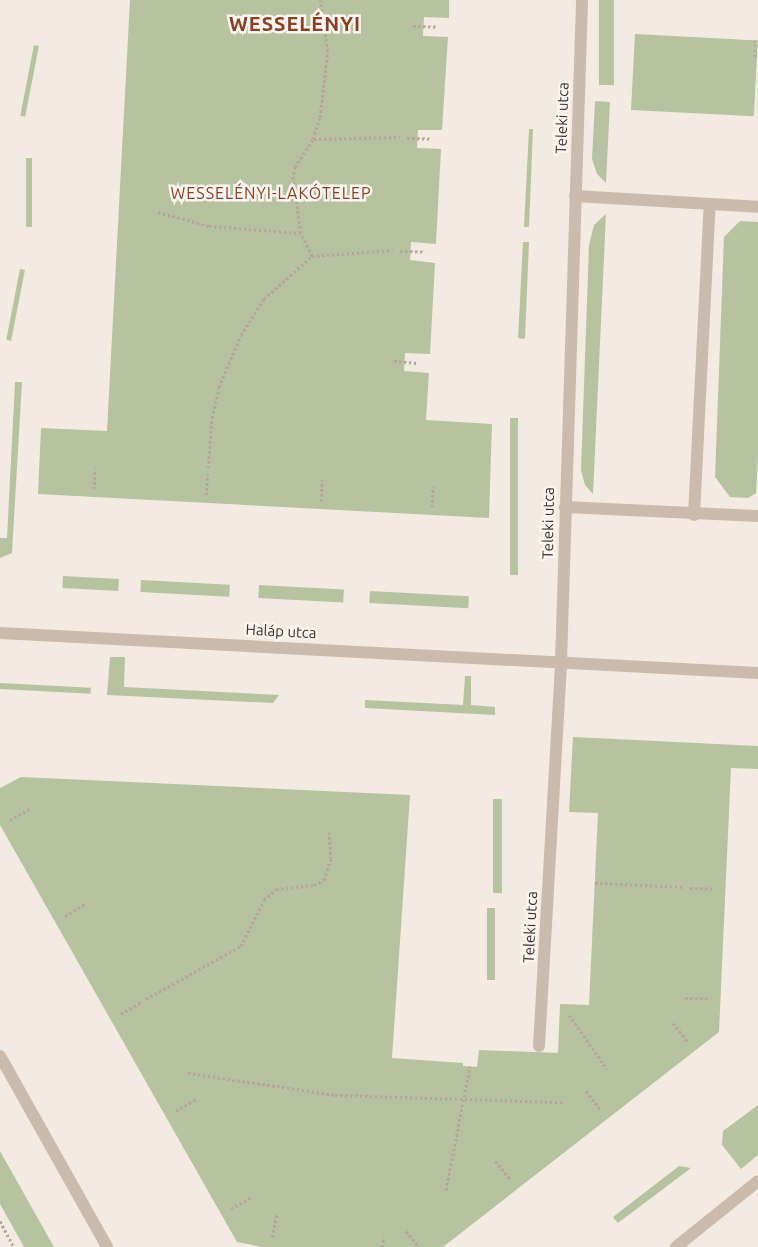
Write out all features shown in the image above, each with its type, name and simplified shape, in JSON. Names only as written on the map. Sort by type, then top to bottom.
[{"type":"street","name":"Teleki utca","points":[[539,1046],[561,662],[582,0]]},
{"type":"street","points":[[575,196],[758,207]]},
{"type":"street","points":[[694,515],[710,204]]},
{"type":"street","points":[[565,507],[694,515],[758,516]]},
{"type":"street","name":"Haláp utca","points":[[0,633],[758,673]]},
{"type":"street","points":[[0,1056],[107,1247]]},
{"type":"street","points":[[676,1247],[758,1181]]},
{"type":"path","points":[[312,256],[301,233],[293,179],[299,161],[314,139],[328,51],[320,0]]},
{"type":"path","points":[[413,26],[436,27]]},
{"type":"path","points":[[755,40],[755,57]]},
{"type":"path","points":[[314,139],[400,137]]},
{"type":"path","points":[[407,138],[430,139]]},
{"type":"path","points":[[158,212],[209,226],[301,233]]},
{"type":"path","points":[[208,468],[213,410],[234,348],[264,299],[312,256],[393,250]]},
{"type":"path","points":[[400,251],[424,252]]},
{"type":"path","points":[[394,361],[418,363]]},
{"type":"path","points":[[94,489],[95,468]]},
{"type":"path","points":[[206,495],[208,474]]},
{"type":"path","points":[[321,501],[322,480]]},
{"type":"path","points":[[432,507],[433,486]]},
{"type":"path","points":[[10,820],[31,808]]},
{"type":"path","points":[[146,999],[241,946],[264,900],[276,889],[314,885],[324,880],[330,864],[329,832]]},
{"type":"path","points":[[595,883],[683,887]]},
{"type":"path","points":[[690,888],[714,889]]},
{"type":"path","points":[[64,916],[85,904]]},
{"type":"path","points":[[685,998],[708,999]]},
{"type":"path","points":[[120,1014],[141,1002]]},
{"type":"path","points":[[567,1012],[606,1069]]},
{"type":"path","points":[[674,1023],[688,1042]]},
{"type":"path","points":[[446,1190],[470,1066]]},
{"type":"path","points":[[188,1073],[335,1095],[562,1102]]},
{"type":"path","points":[[586,1091],[600,1110]]},
{"type":"path","points":[[176,1111],[196,1099]]},
{"type":"path","points":[[495,1161],[510,1179]]},
{"type":"path","points":[[231,1210],[252,1197]]},
{"type":"path","points":[[272,1237],[277,1214]]},
{"type":"path","points":[[0,1221],[14,1247]]},
{"type":"path","points":[[406,1230],[419,1247]]},
{"type":"path","points":[[382,1247],[384,1236]]},
{"type":"green space","points":[[130,0],[449,0],[449,18],[424,17],[423,36],[448,37],[442,130],[418,130],[417,148],[441,149],[436,244],[411,242],[410,260],[435,263],[430,354],[405,353],[404,371],[429,373],[426,420],[492,424],[489,518],[38,494],[41,428],[107,431]]},
{"type":"green space","points":[[599,0],[614,0],[614,85],[599,85]]},
{"type":"green space","points":[[635,34],[758,40],[754,116],[631,110]]},
{"type":"green space","points":[[34,45],[39,46],[25,117],[20,116]]},
{"type":"green space","points":[[595,101],[610,102],[606,183],[597,174],[592,159]]},
{"type":"green space","points":[[529,129],[533,129],[529,227],[524,227]]},
{"type":"green space","points":[[26,158],[32,158],[32,227],[26,227]]},
{"type":"green space","points":[[606,214],[593,494],[585,485],[581,470],[589,245],[594,225]]},
{"type":"green space","points":[[740,221],[758,222],[758,458],[756,493],[748,498],[730,497],[715,477],[724,237]]},
{"type":"green space","points":[[523,242],[529,242],[525,339],[518,338]]},
{"type":"green space","points":[[20,269],[25,270],[11,341],[6,340]]},
{"type":"green space","points":[[15,382],[22,382],[12,553],[0,558],[0,538],[7,538]]},
{"type":"green space","points":[[510,418],[518,418],[518,575],[510,575]]},
{"type":"green space","points":[[63,576],[119,579],[118,591],[62,588]]},
{"type":"green space","points":[[141,580],[230,585],[229,597],[140,592]]},
{"type":"green space","points":[[259,585],[344,589],[343,602],[258,598]]},
{"type":"green space","points":[[370,591],[469,596],[468,608],[369,603]]},
{"type":"green space","points":[[110,657],[125,657],[124,687],[279,695],[273,703],[107,695]]},
{"type":"green space","points":[[465,676],[471,676],[471,705],[495,707],[495,715],[365,708],[365,700],[463,705]]},
{"type":"green space","points":[[0,683],[91,688],[91,694],[0,689]]},
{"type":"green space","points":[[573,737],[758,746],[758,769],[731,768],[719,1032],[443,1247],[262,1247],[237,1242],[0,825],[0,788],[21,777],[410,795],[392,1058],[463,1063],[463,1066],[477,1067],[479,1050],[558,1053],[560,1004],[589,1005],[598,813],[569,812]]},
{"type":"green space","points":[[493,799],[502,799],[502,893],[493,893]]},
{"type":"green space","points":[[487,908],[495,908],[495,980],[487,980]]},
{"type":"green space","points":[[758,1105],[758,1155],[741,1169],[722,1145],[723,1131]]},
{"type":"green space","points":[[0,1151],[54,1247],[24,1247],[0,1204]]},
{"type":"green space","points":[[679,1166],[691,1168],[618,1223],[613,1217]]},
{"type":"district","name":"WESSELÉNYI","points":[[295,23]]},
{"type":"district","name":"WESSELÉNYI-LAKÓTELEP","points":[[271,193]]}]
